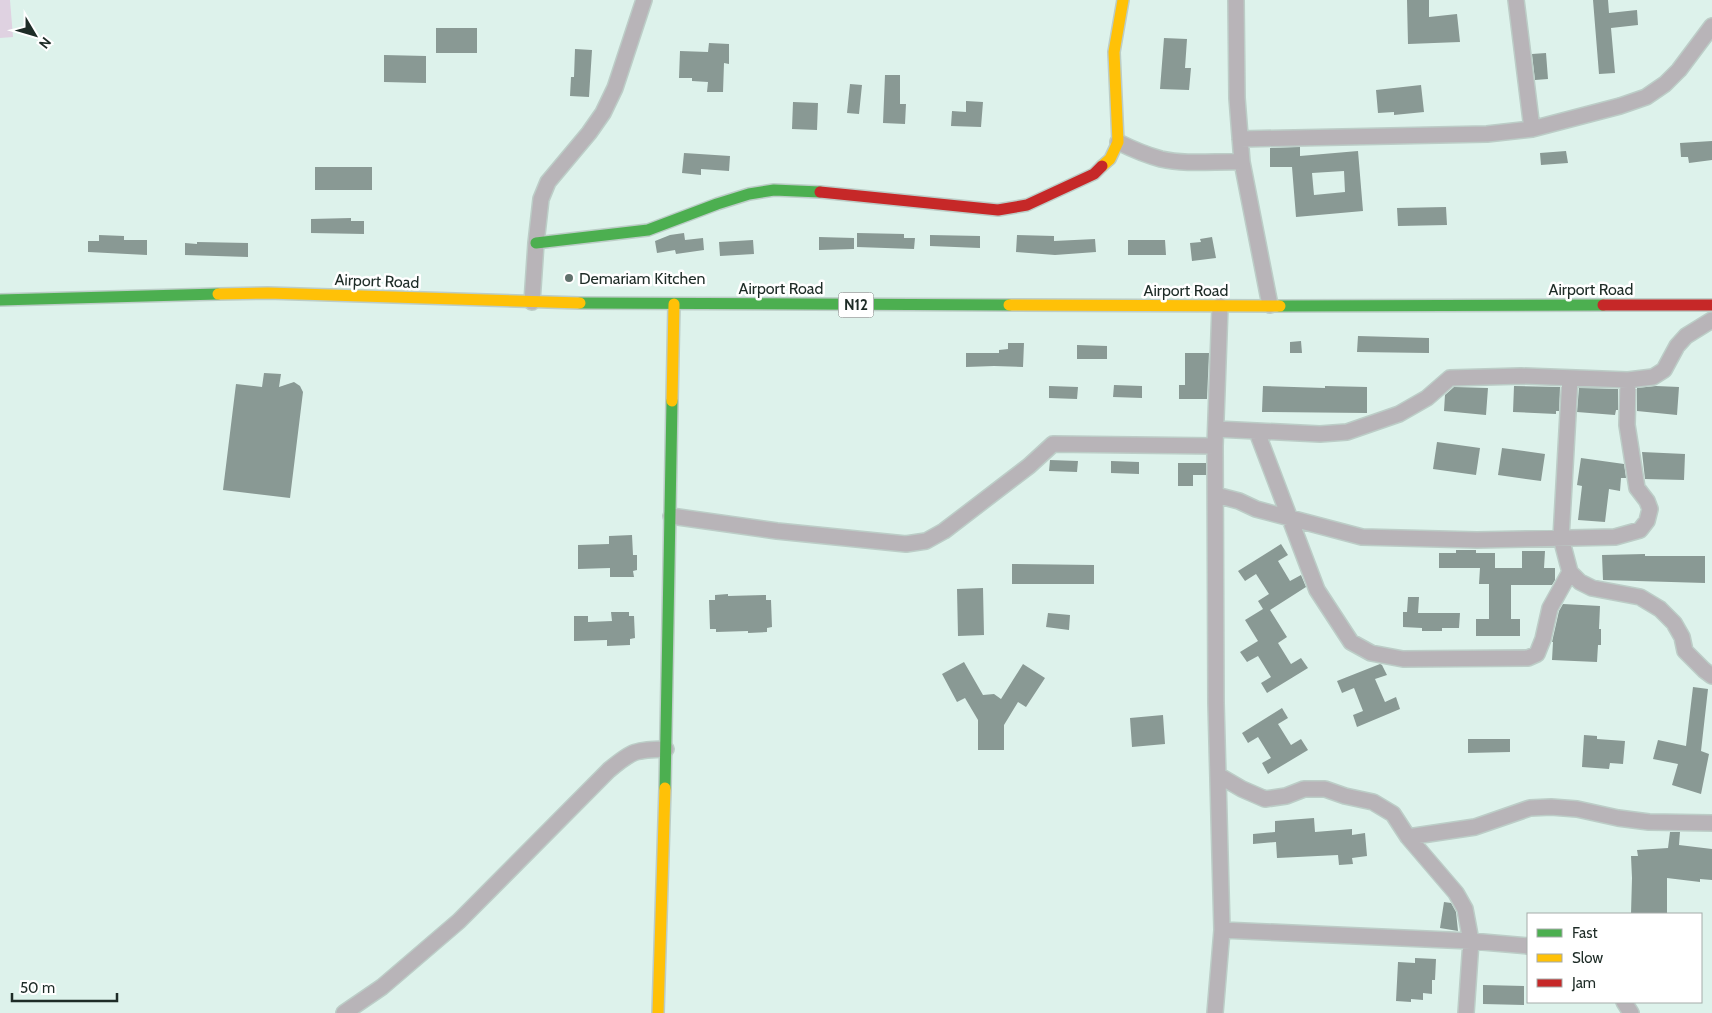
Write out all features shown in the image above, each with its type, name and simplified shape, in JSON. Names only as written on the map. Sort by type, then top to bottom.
[{"type":"main road","points":[[536,243],[648,230],[717,204],[749,194],[774,190],[805,191],[998,210],[1027,205],[1094,174],[1110,159],[1118,142],[1114,52],[1123,0]]},
{"type":"main road","name":"Airport Road","points":[[0,300],[268,293],[532,302],[674,304],[1712,305]]},
{"type":"main road","points":[[658,1013],[666,749],[674,304]]},
{"type":"street","points":[[532,302],[541,199],[548,182],[590,133],[604,113],[615,88],[644,0]]},
{"type":"street","points":[[1236,0],[1238,98],[1242,162],[1270,305]]},
{"type":"street","points":[[1516,0],[1532,129]]},
{"type":"street","points":[[1240,139],[1487,134],[1532,129],[1620,106],[1646,97],[1665,84],[1679,70],[1712,26]]},
{"type":"street","points":[[1118,142],[1140,152],[1180,162],[1242,162]]},
{"type":"street","points":[[1215,1013],[1222,930],[1216,704],[1216,429],[1220,306]]},
{"type":"street","points":[[1216,429],[1320,434],[1347,432],[1399,414],[1427,398],[1450,378],[1521,376],[1628,380],[1653,376],[1660,373],[1676,346],[1686,336],[1712,320]]},
{"type":"street","points":[[1570,378],[1561,538],[1570,572],[1580,582],[1592,588],[1640,597],[1660,609],[1674,622],[1682,637],[1685,651],[1712,676]]},
{"type":"street","points":[[1216,495],[1239,501],[1256,509],[1362,537],[1477,540],[1561,538],[1615,536],[1640,530],[1647,521],[1650,509],[1647,501],[1637,488],[1627,425],[1628,380]]},
{"type":"street","points":[[1257,432],[1317,590],[1351,642],[1371,653],[1403,659],[1528,658],[1537,654],[1543,640],[1550,608],[1570,572]]},
{"type":"street","points":[[671,516],[777,531],[906,544],[926,541],[944,531],[1029,466],[1048,447],[1054,444],[1216,446]]},
{"type":"street","points":[[344,1013],[382,987],[459,922],[608,770],[624,757],[638,750],[666,749]]},
{"type":"street","points":[[1218,775],[1242,789],[1265,798],[1286,796],[1304,789],[1325,788],[1345,796],[1373,802],[1393,814],[1408,837],[1456,893],[1465,909],[1471,942],[1466,1013]]},
{"type":"street","points":[[1408,837],[1475,827],[1530,808],[1551,807],[1649,822],[1712,823]]},
{"type":"street","points":[[1222,930],[1527,946]]},
{"type":"shaded area","points":[[0,0],[10,0],[13,37],[0,38]]},
{"type":"building","points":[[1407,0],[1429,0],[1429,17],[1457,14],[1460,42],[1408,44]]},
{"type":"building","points":[[1593,0],[1608,0],[1609,13],[1637,10],[1638,25],[1611,28],[1615,73],[1599,74]]},
{"type":"building","points":[[436,28],[477,28],[477,53],[436,53]]},
{"type":"building","points":[[1164,38],[1187,39],[1185,68],[1191,68],[1189,90],[1160,89]]},
{"type":"building","points":[[709,43],[729,44],[729,64],[724,63],[723,92],[707,92],[708,82],[692,81],[692,78],[679,78],[680,51],[708,52]]},
{"type":"building","points":[[575,49],[592,50],[589,97],[570,96],[571,77],[574,77]]},
{"type":"building","points":[[1546,53],[1548,79],[1535,80],[1532,54]]},
{"type":"building","points":[[384,55],[426,56],[426,83],[384,82]]},
{"type":"building","points":[[885,75],[900,75],[900,104],[906,104],[905,124],[883,123]]},
{"type":"building","points":[[850,84],[862,85],[859,114],[847,113]]},
{"type":"building","points":[[1421,85],[1424,112],[1394,115],[1394,112],[1378,113],[1376,90]]},
{"type":"building","points":[[966,101],[983,102],[981,127],[951,126],[952,111],[966,112]]},
{"type":"building","points":[[793,102],[818,103],[817,130],[792,129]]},
{"type":"building","points":[[1712,141],[1712,160],[1689,163],[1688,157],[1681,157],[1680,143]]},
{"type":"building","points":[[1300,147],[1300,156],[1358,151],[1363,211],[1296,217],[1292,167],[1270,167],[1270,148]],"holes":[[[1344,171],[1345,192],[1314,195],[1312,173]]]},
{"type":"building","points":[[1566,151],[1568,163],[1541,165],[1540,153]]},
{"type":"building","points":[[684,153],[730,156],[729,171],[701,169],[701,175],[682,173]]},
{"type":"building","points":[[315,167],[372,167],[372,190],[315,190]]},
{"type":"building","points":[[1446,207],[1447,225],[1398,226],[1397,208]]},
{"type":"building","points":[[351,218],[351,221],[364,221],[364,234],[311,233],[311,219]]},
{"type":"building","points":[[684,233],[685,240],[703,238],[704,250],[676,254],[675,250],[657,253],[655,241],[670,235]]},
{"type":"building","points":[[857,233],[904,234],[904,238],[915,238],[914,249],[857,247]]},
{"type":"building","points":[[99,235],[124,236],[124,240],[147,240],[147,255],[88,252],[88,241],[99,241]]},
{"type":"building","points":[[930,235],[980,236],[980,248],[930,246]]},
{"type":"building","points":[[1017,235],[1054,236],[1054,241],[1095,239],[1096,252],[1055,255],[1016,252]]},
{"type":"building","points":[[819,237],[854,238],[854,249],[819,250]]},
{"type":"building","points":[[1212,237],[1216,258],[1192,261],[1190,243],[1201,242],[1200,239]]},
{"type":"building","points":[[753,240],[754,254],[720,256],[719,242]]},
{"type":"building","points":[[1128,240],[1165,240],[1166,255],[1128,255]]},
{"type":"building","points":[[197,242],[248,243],[248,257],[185,255],[185,243],[197,244]]},
{"type":"building","points":[[1358,336],[1429,338],[1429,353],[1357,352]]},
{"type":"building","points":[[1301,341],[1302,353],[1290,353],[1290,342]]},
{"type":"building","points":[[1008,343],[1024,343],[1023,367],[966,367],[966,353],[999,353],[999,350],[1008,349]]},
{"type":"building","points":[[1077,345],[1107,346],[1107,359],[1077,359]]},
{"type":"building","points":[[1185,353],[1209,353],[1207,399],[1179,399],[1179,385],[1185,385]]},
{"type":"building","points":[[264,373],[281,374],[279,387],[294,382],[300,386],[303,392],[290,498],[223,490],[236,384],[262,387]]},
{"type":"building","points":[[1114,385],[1142,386],[1142,398],[1113,397]]},
{"type":"building","points":[[1049,386],[1078,387],[1077,399],[1049,398]]},
{"type":"building","points":[[1263,386],[1367,387],[1367,413],[1262,412]]},
{"type":"building","points":[[1514,386],[1560,387],[1559,411],[1556,411],[1556,414],[1513,412]]},
{"type":"building","points":[[1656,386],[1679,387],[1677,415],[1637,411],[1637,388]]},
{"type":"building","points":[[1454,387],[1488,388],[1486,415],[1444,411],[1445,395]]},
{"type":"building","points":[[1579,388],[1618,389],[1618,410],[1616,410],[1615,415],[1577,412]]},
{"type":"building","points":[[1437,442],[1480,448],[1476,475],[1433,469]]},
{"type":"building","points":[[1502,448],[1545,454],[1541,481],[1498,475]]},
{"type":"building","points":[[1642,452],[1685,454],[1684,480],[1645,479]]},
{"type":"building","points":[[1581,458],[1624,464],[1626,478],[1621,478],[1620,491],[1609,489],[1605,522],[1578,520],[1582,486],[1577,485]]},
{"type":"building","points":[[1050,460],[1078,461],[1077,472],[1049,471]]},
{"type":"building","points":[[1111,461],[1139,462],[1139,474],[1111,473]]},
{"type":"building","points":[[1178,463],[1206,463],[1206,475],[1193,475],[1193,486],[1178,486]]},
{"type":"building","points":[[632,535],[633,555],[637,555],[637,570],[633,571],[634,577],[610,577],[610,568],[578,569],[578,545],[609,544],[609,536]]},
{"type":"building","points":[[1281,544],[1288,555],[1278,561],[1290,581],[1301,575],[1306,587],[1270,610],[1287,637],[1278,643],[1291,664],[1301,658],[1308,668],[1267,693],[1261,683],[1271,677],[1258,656],[1247,662],[1240,652],[1258,641],[1245,620],[1263,609],[1258,601],[1269,594],[1256,574],[1245,581],[1238,571]]},
{"type":"building","points":[[1456,550],[1476,550],[1476,553],[1495,553],[1495,568],[1522,568],[1522,551],[1545,551],[1544,568],[1555,568],[1555,580],[1552,585],[1511,585],[1511,619],[1520,619],[1520,636],[1476,636],[1476,619],[1489,619],[1489,584],[1479,584],[1480,568],[1439,568],[1439,553],[1456,553]]},
{"type":"building","points":[[1645,554],[1645,556],[1705,556],[1705,583],[1603,580],[1602,555]]},
{"type":"building","points":[[1012,564],[1094,565],[1094,584],[1012,584]]},
{"type":"building","points":[[983,588],[984,635],[958,636],[957,589]]},
{"type":"building","points":[[728,594],[728,596],[766,595],[766,600],[771,600],[772,627],[767,628],[767,632],[748,633],[748,631],[716,632],[716,629],[710,629],[709,600],[715,600],[715,595]]},
{"type":"building","points":[[1408,597],[1419,597],[1418,613],[1460,613],[1459,628],[1442,628],[1442,631],[1422,631],[1422,628],[1403,627],[1403,612],[1407,612]]},
{"type":"building","points":[[1563,604],[1600,606],[1599,629],[1601,629],[1601,645],[1598,645],[1597,662],[1552,660],[1552,642],[1559,611]]},
{"type":"building","points":[[611,612],[629,612],[629,616],[634,616],[635,638],[630,639],[630,645],[607,646],[607,640],[574,641],[574,616],[588,616],[588,622],[612,621]]},
{"type":"building","points":[[1048,613],[1070,615],[1069,630],[1046,627]]},
{"type":"building","points":[[964,662],[983,695],[994,694],[1001,699],[1023,664],[1045,678],[1026,707],[1018,702],[1004,725],[1004,750],[978,750],[978,720],[965,698],[957,702],[942,674]]},
{"type":"building","points":[[1380,664],[1387,675],[1375,679],[1385,702],[1396,697],[1400,709],[1357,727],[1353,715],[1363,711],[1354,688],[1342,693],[1337,681]]},
{"type":"building","points":[[1693,687],[1708,689],[1701,751],[1709,754],[1701,794],[1672,785],[1678,764],[1653,759],[1658,740],[1686,746]]},
{"type":"building","points":[[1282,708],[1288,718],[1278,724],[1291,745],[1301,739],[1308,750],[1268,774],[1262,763],[1271,758],[1258,737],[1248,743],[1242,733]]},
{"type":"building","points":[[1163,715],[1165,744],[1132,747],[1130,718]]},
{"type":"building","points":[[1584,735],[1597,736],[1597,739],[1625,741],[1623,764],[1610,763],[1609,769],[1582,767]]},
{"type":"building","points":[[1468,739],[1510,739],[1510,752],[1468,753]]},
{"type":"building","points":[[1314,818],[1315,832],[1352,829],[1352,835],[1365,833],[1367,856],[1352,858],[1353,864],[1339,865],[1338,855],[1277,858],[1276,842],[1253,844],[1253,834],[1275,832],[1275,821]]},
{"type":"building","points":[[1670,832],[1680,832],[1679,845],[1712,849],[1712,880],[1700,879],[1700,882],[1667,878],[1667,913],[1631,913],[1631,856],[1638,856],[1637,850],[1668,848]]},
{"type":"building","points":[[1444,902],[1451,903],[1456,912],[1458,931],[1440,928]]},
{"type":"building","points":[[1415,958],[1436,959],[1435,980],[1432,980],[1432,994],[1423,993],[1423,1000],[1411,999],[1411,1002],[1396,1001],[1398,962],[1415,963]]},
{"type":"building","points":[[1483,985],[1524,986],[1524,1005],[1483,1004]]},
{"type":"traffic: fast","points":[[536,243],[648,230],[749,194],[774,190],[820,192]]},
{"type":"traffic: fast","points":[[0,300],[218,294]]},
{"type":"traffic: fast","points":[[580,303],[1009,305]]},
{"type":"traffic: fast","points":[[1280,306],[1603,305]]},
{"type":"traffic: fast","points":[[665,788],[672,401]]},
{"type":"traffic: slow","points":[[1102,166],[1110,159],[1118,142],[1114,52],[1123,0]]},
{"type":"traffic: slow","points":[[218,294],[268,293],[580,303]]},
{"type":"traffic: slow","points":[[672,401],[674,304]]},
{"type":"traffic: slow","points":[[1009,305],[1280,306]]},
{"type":"traffic: slow","points":[[658,1013],[665,788]]},
{"type":"traffic: jam","points":[[820,192],[998,210],[1027,205],[1094,174],[1102,166]]},
{"type":"traffic: jam","points":[[1603,305],[1712,305]]},
{"type":"place","name":"Demariam Kitchen","points":[[569,278]]}]
